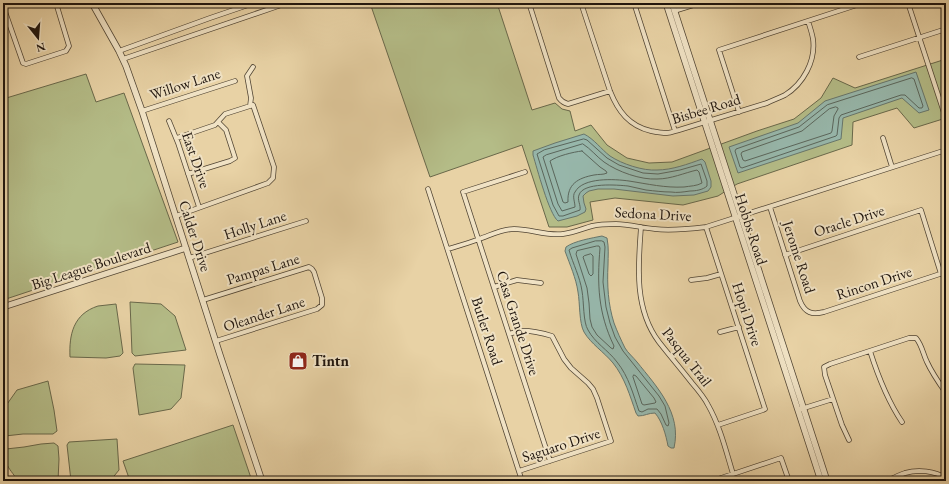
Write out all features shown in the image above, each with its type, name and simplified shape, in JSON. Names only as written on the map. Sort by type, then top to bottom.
[{"type":"street","points":[[3,6],[5,19],[22,63],[26,64],[66,51],[68,46],[56,3]]},
{"type":"street","name":"Calder Drive","points":[[92,3],[123,59],[142,111],[262,481]]},
{"type":"street","points":[[119,51],[254,3]]},
{"type":"street","points":[[123,59],[287,3]]},
{"type":"street","points":[[529,3],[559,98],[565,104],[568,104],[610,91]]},
{"type":"street","name":"Bisbee Road","points":[[581,3],[614,103],[622,114],[638,126],[646,130],[662,133],[707,122],[772,101],[785,95],[801,80],[810,65],[813,39],[808,21]]},
{"type":"street","points":[[634,3],[675,131]]},
{"type":"street","name":"Hobbs Road","points":[[666,3],[672,12],[817,461],[821,481]]},
{"type":"street","name":"Hobbs Road","points":[[672,3],[672,12]]},
{"type":"street","points":[[672,12],[700,3]]},
{"type":"street","points":[[739,112],[719,50],[863,3]]},
{"type":"street","points":[[908,3],[946,119]]},
{"type":"street","points":[[859,57],[946,29]]},
{"type":"street","points":[[250,106],[251,98],[247,76],[253,67]]},
{"type":"street","name":"Willow Lane","points":[[142,111],[235,80]]},
{"type":"street","points":[[176,216],[268,183],[274,178],[274,167],[253,105],[224,114],[215,125],[176,138],[178,143]]},
{"type":"street","name":"East Drive","points":[[169,121],[178,143],[199,208]]},
{"type":"street","points":[[188,174],[230,161],[235,158],[226,130],[218,122]]},
{"type":"street","points":[[883,138],[892,167]]},
{"type":"street","name":"Sedona Drive","points":[[448,250],[478,239],[513,229],[563,234],[604,224],[618,224],[670,230],[706,227],[946,150]]},
{"type":"street","name":"Casa Grande Drive","points":[[525,172],[463,192],[550,461]]},
{"type":"street","name":"Butler Road","points":[[428,189],[522,481]]},
{"type":"street","name":"Jerome Road","points":[[770,207],[802,306],[809,312]]},
{"type":"street","name":"Oracle Drive","points":[[785,254],[921,210],[944,273]]},
{"type":"street","name":"Holly Lane","points":[[189,258],[306,221]]},
{"type":"street","name":"Pasqua Trail","points":[[641,227],[638,270],[644,311],[651,329],[658,341],[708,403],[718,425],[733,474]]},
{"type":"street","name":"Hopi Drive","points":[[706,227],[765,409],[718,425]]},
{"type":"street","name":"Big League Boulevard","points":[[3,307],[186,248]]},
{"type":"street","name":"Pampas Lane","points":[[203,300],[309,267],[314,272],[322,298],[322,305],[318,308]]},
{"type":"street","name":"Rincon Drive","points":[[809,312],[824,312],[944,273]]},
{"type":"street","points":[[691,280],[721,274]]},
{"type":"street","points":[[494,286],[517,280],[541,283]]},
{"type":"street","name":"Oleander Lane","points":[[216,341],[318,308]]},
{"type":"street","points":[[720,332],[739,327]]},
{"type":"street","name":"Saguaro Drive","points":[[509,334],[524,331],[552,336],[559,351],[571,368],[588,383],[593,390],[611,441],[519,471]]},
{"type":"street","points":[[849,440],[842,425],[825,375],[824,367],[830,364],[909,338],[916,338],[920,342],[927,363],[946,393]]},
{"type":"street","points":[[870,350],[882,385],[895,412],[902,422]]},
{"type":"street","points":[[800,410],[833,399]]},
{"type":"street","points":[[712,481],[781,458],[789,481]]},
{"type":"street","name":"Hobbs Road","points":[[817,461],[827,481]]},
{"type":"street","points":[[887,481],[906,473],[916,471],[928,472],[946,478]]},
{"type":"green space","points":[[370,3],[497,3],[532,110],[555,103],[562,109],[570,111],[575,131],[591,125],[607,145],[627,158],[649,163],[672,162],[794,119],[821,98],[833,78],[855,88],[946,59],[946,118],[914,128],[897,108],[853,122],[852,145],[737,184],[718,196],[683,205],[615,198],[590,202],[593,220],[567,227],[549,227],[522,145],[430,177]]},
{"type":"green space","points":[[86,74],[96,102],[124,93],[178,242],[3,300],[3,99]]},
{"type":"green space","points":[[130,302],[161,304],[175,316],[186,350],[135,356],[132,353]]},
{"type":"green space","points":[[116,304],[123,353],[120,356],[106,358],[70,357],[70,341],[74,326],[83,314],[98,306]]},
{"type":"green space","points":[[135,364],[185,365],[181,398],[171,409],[139,415],[133,368]]},
{"type":"green space","points":[[48,381],[57,431],[53,434],[23,434],[5,436],[5,407],[17,390]]},
{"type":"green space","points":[[233,425],[252,481],[130,481],[123,461]]},
{"type":"green space","points":[[117,439],[119,470],[110,481],[71,481],[67,445],[69,442]]},
{"type":"green space","points":[[54,443],[58,446],[58,481],[18,481],[4,458],[6,449]]},
{"type":"water","points":[[916,72],[929,110],[919,113],[902,98],[843,118],[841,139],[738,173],[729,147],[798,123],[825,101]]},
{"type":"water","points":[[584,134],[610,156],[626,164],[639,168],[663,170],[702,159],[705,162],[711,181],[711,187],[708,191],[694,195],[673,196],[614,189],[598,189],[589,191],[583,196],[586,209],[585,212],[577,216],[558,221],[547,200],[540,180],[533,151]]},
{"type":"water","points":[[602,236],[607,238],[608,242],[608,294],[614,323],[626,350],[660,391],[666,401],[674,423],[676,435],[674,448],[668,446],[660,420],[655,413],[638,416],[624,381],[617,369],[590,340],[582,328],[577,287],[565,251],[566,247],[574,243]]},
{"type":"place","name":"Tintn","points":[[298,361]]}]
